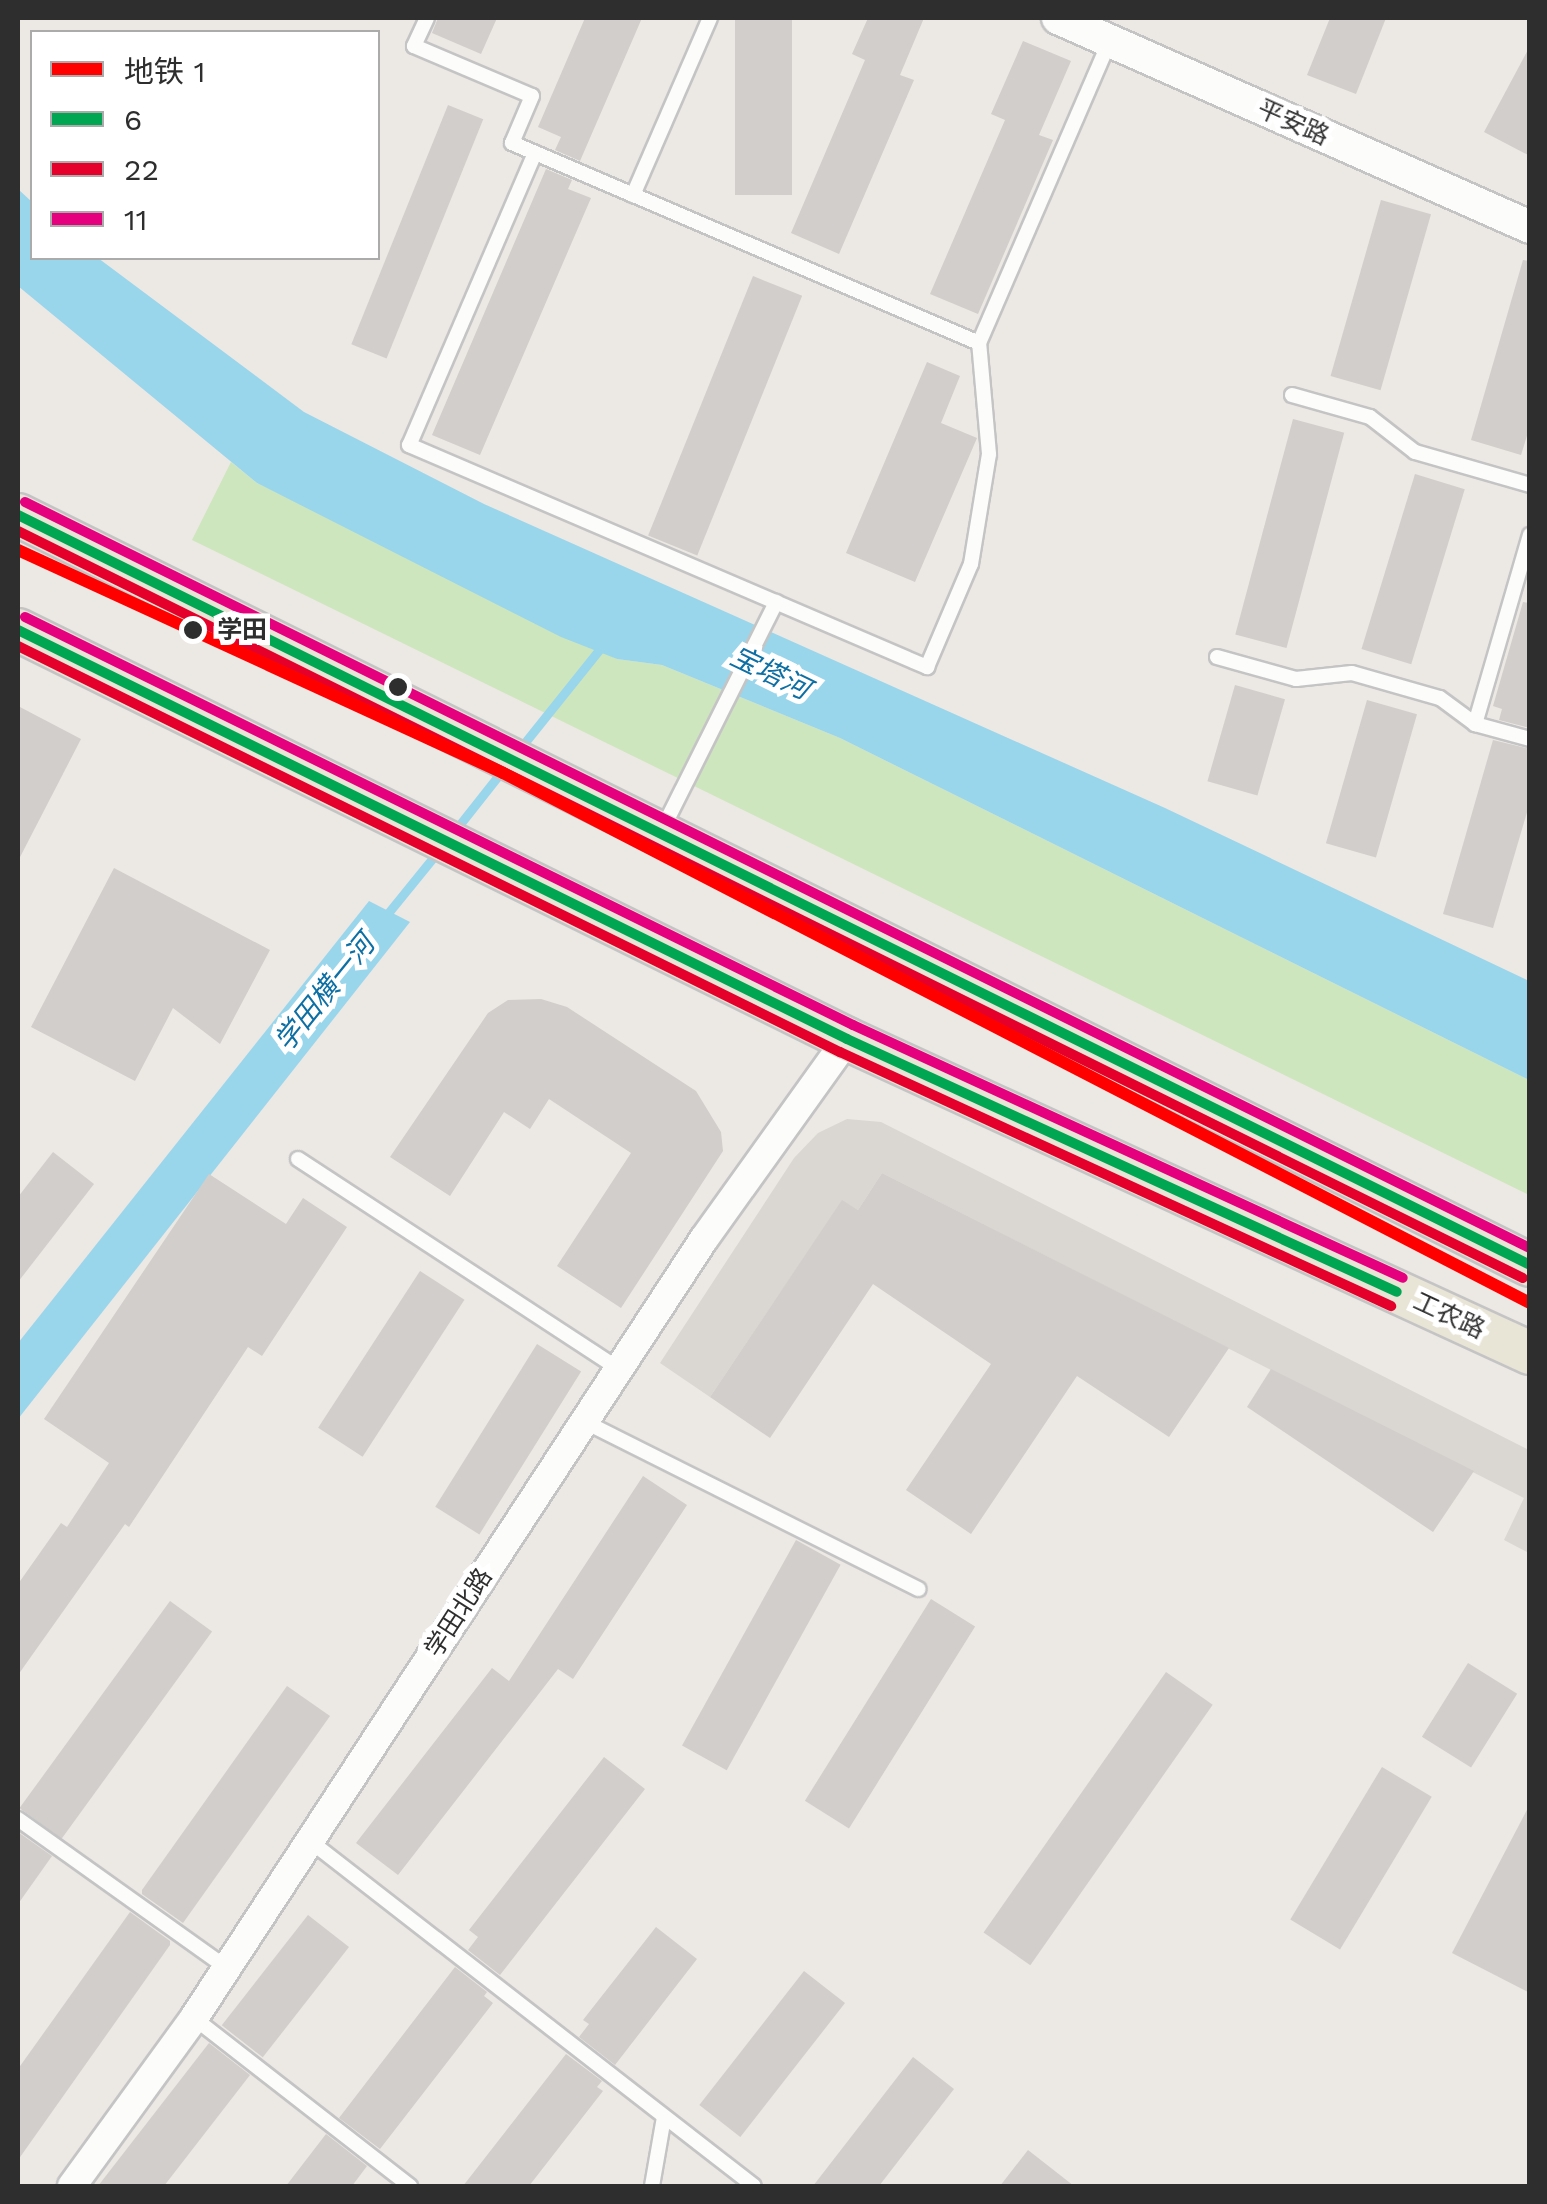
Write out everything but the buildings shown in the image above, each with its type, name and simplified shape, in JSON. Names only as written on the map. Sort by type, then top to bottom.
[{"type":"main road","points":[[18,515],[1530,1265]]},
{"type":"main road","name":"工农路","points":[[18,630],[846,1039],[1530,1353]]},
{"type":"street","name":"平安路","points":[[1058,18],[1530,228]]},
{"type":"street","name":"学田北路","points":[[72,2186],[194,2018],[704,1239],[846,1039]]},
{"type":"lane","points":[[427,18],[414,46],[532,96],[512,143],[979,343]]},
{"type":"lane","points":[[633,195],[710,18]]},
{"type":"lane","points":[[535,153],[409,445],[927,667],[970,564],[989,454],[979,343],[1110,42]]},
{"type":"lane","points":[[1292,395],[1370,417],[1416,452],[1530,485]]},
{"type":"lane","points":[[1475,724],[1530,535]]},
{"type":"lane","points":[[660,833],[776,602]]},
{"type":"lane","points":[[1217,657],[1296,679],[1352,673],[1440,698],[1475,724],[1530,739]]},
{"type":"lane","points":[[298,1159],[619,1369]]},
{"type":"lane","points":[[584,1422],[918,1590]]},
{"type":"lane","points":[[18,1819],[227,1968]]},
{"type":"lane","points":[[310,1841],[754,2186]]},
{"type":"lane","points":[[194,2018],[410,2186]]},
{"type":"lane","points":[[652,2186],[664,2117]]},
{"type":"green space","points":[[231,462],[257,483],[617,659],[662,665],[840,738],[1529,1080],[1529,1195],[192,540]]},
{"type":"shaded area","points":[[847,1119],[881,1122],[1529,1450],[1529,1553],[1504,1540],[1524,1498],[882,1173],[858,1210],[842,1201],[710,1397],[660,1363],[794,1158],[818,1133]]},
{"type":"water","name":"宝塔河","points":[[18,189],[30,200],[30,260],[101,260],[304,412],[484,504],[1165,808],[1529,981],[1529,1080],[840,738],[662,665],[617,659],[561,637],[257,483],[18,286]]},
{"type":"water","points":[[369,901],[410,922],[18,1419],[18,1343]]},
{"type":"waterway","name":"学田横一河","points":[[518,751],[602,646]]},
{"type":"waterway","name":"学田横一河","points":[[453,833],[502,771]]},
{"type":"waterway","name":"学田横一河","points":[[384,918],[440,849]]},
{"type":"metro line","name":"1","points":[[18,550],[503,773],[1530,1303]]},
{"type":"transit line","name":"11","points":[[25,502],[1530,1248]]},
{"type":"transit line","name":"6","points":[[18,515],[1530,1265]]},
{"type":"transit line","name":"22","points":[[18,531],[1523,1278]]},
{"type":"transit line","name":"11","points":[[25,617],[853,1025],[1403,1278]]},
{"type":"transit line","name":"6","points":[[18,630],[847,1039],[1397,1292]]},
{"type":"transit line","name":"22","points":[[18,646],[840,1052],[1391,1306]]},
{"type":"place","name":"学田","points":[[193,630]]}]
